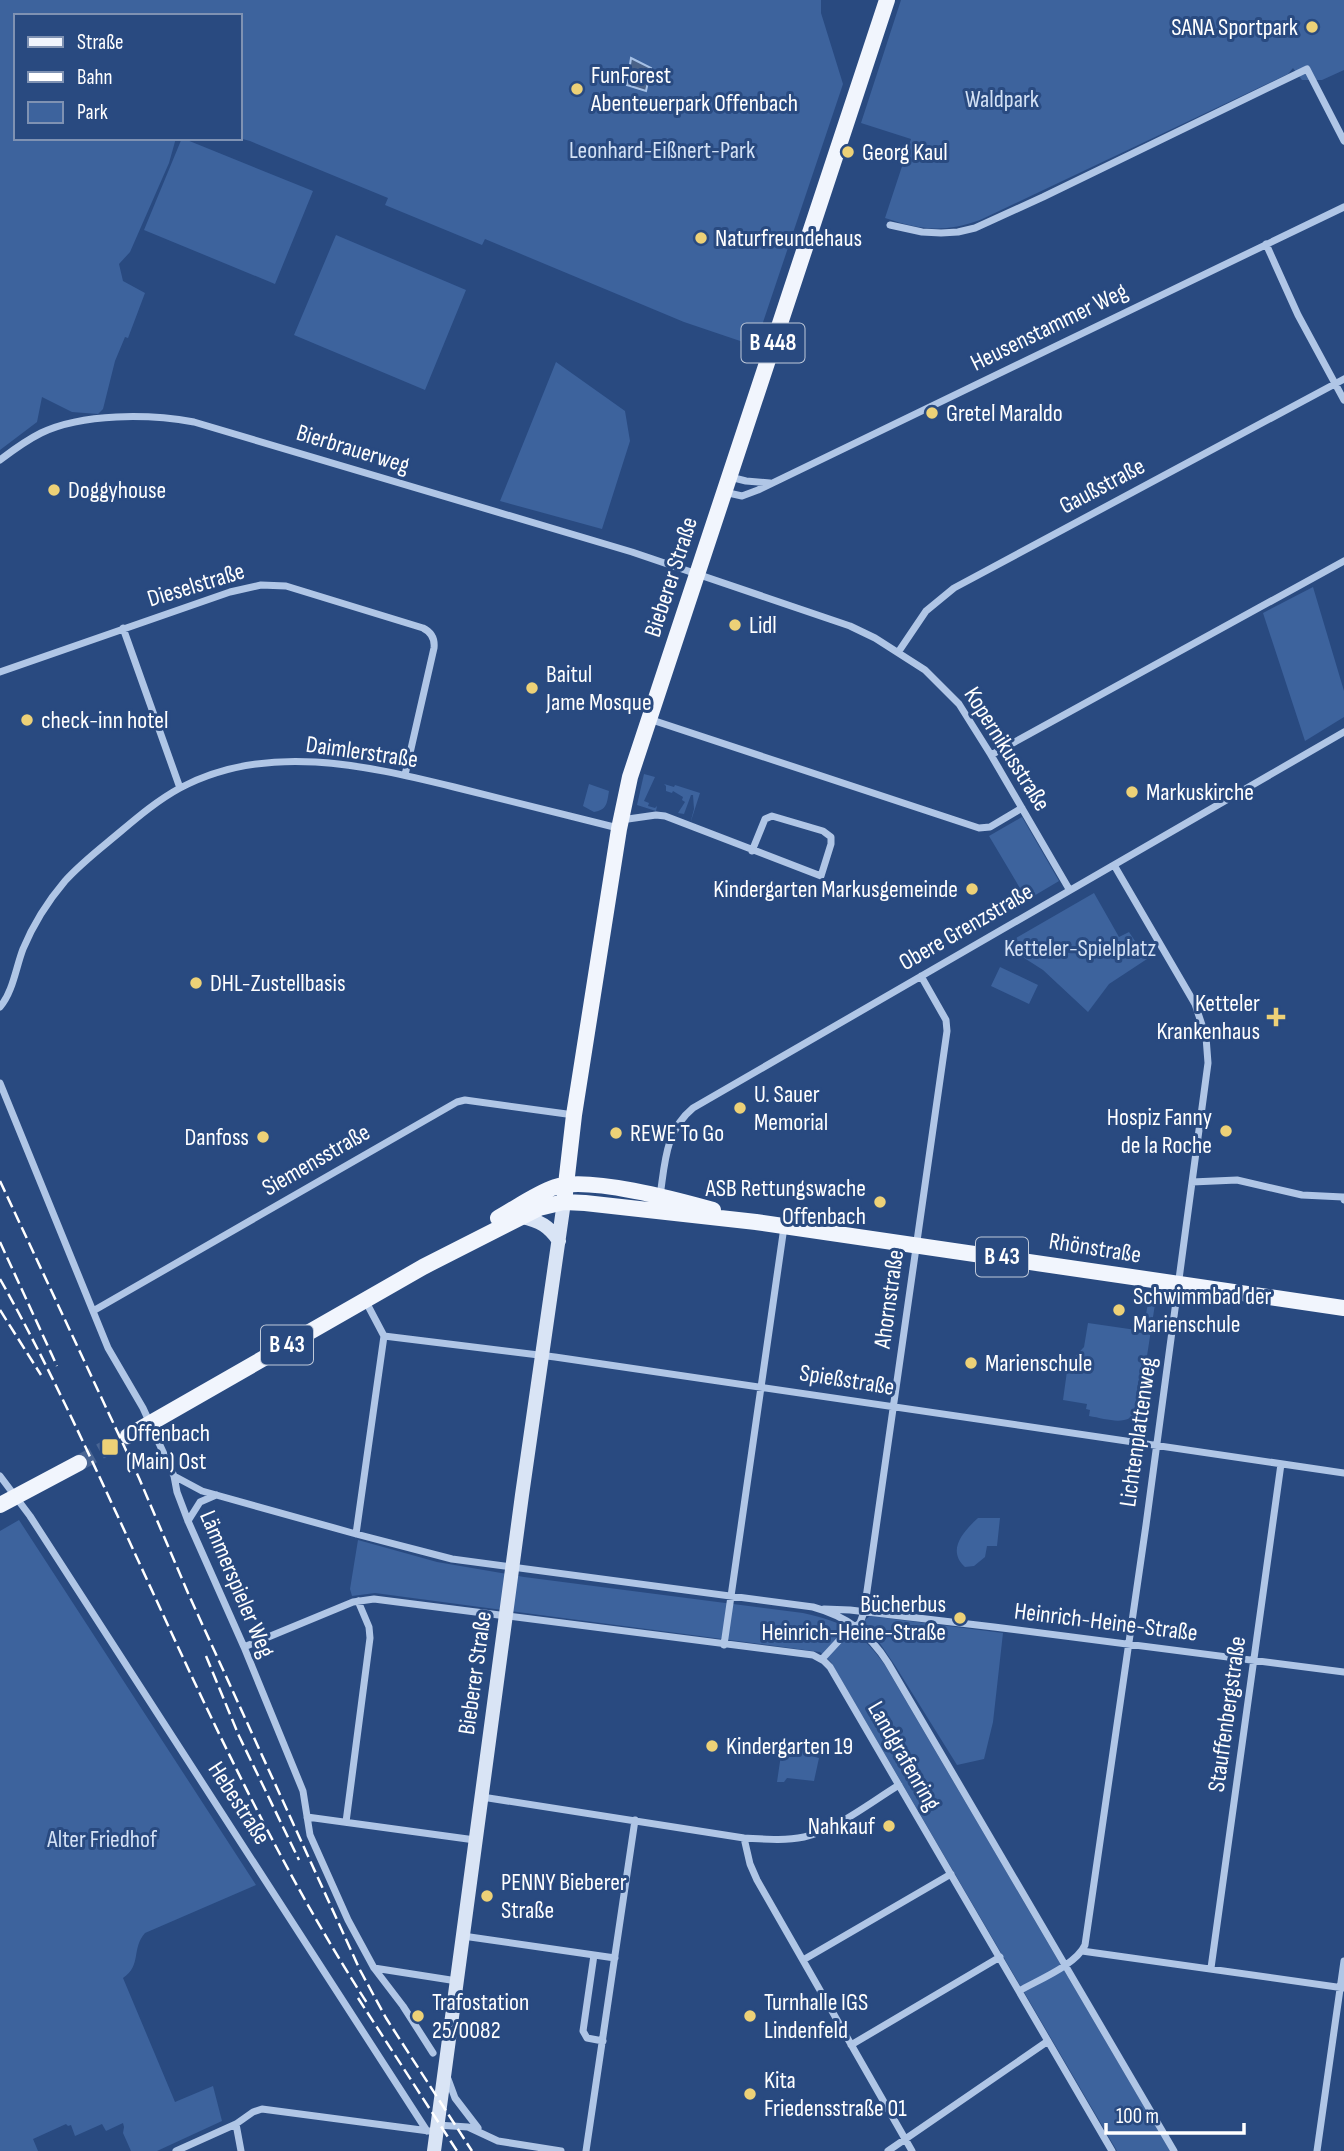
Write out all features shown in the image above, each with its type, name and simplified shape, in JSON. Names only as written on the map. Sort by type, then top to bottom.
[{"type":"main road","name":"Bieberer Straße","points":[[567,1185],[574,1115],[620,824],[630,777],[887,0]]},
{"type":"main road","name":"Rhönstraße","points":[[567,1185],[581,1184],[660,1196],[756,1222]]},
{"type":"main road","name":"B 448","points":[[564,1202],[567,1185]]},
{"type":"main road","name":"B 43","points":[[423,1267],[536,1196],[567,1185]]},
{"type":"main road","name":"Rhönstraße","points":[[564,1202],[756,1222],[1344,1308]]},
{"type":"main road","name":"B 43","points":[[128,1436],[423,1267],[539,1208],[564,1202]]},
{"type":"main road","points":[[0,1505],[79,1463]]},
{"type":"street","points":[[890,225],[930,233],[975,228],[1307,69],[1344,141]]},
{"type":"street","name":"Heusenstammer Weg","points":[[726,484],[742,496],[758,491],[1344,207]]},
{"type":"street","points":[[1266,244],[1298,315],[1344,400]]},
{"type":"street","name":"Gaußstraße","points":[[899,651],[926,611],[954,588],[1344,379]]},
{"type":"street","name":"Bierbrauerweg","points":[[0,460],[40,433],[69,423],[113,418],[185,420],[632,552],[696,575]]},
{"type":"street","points":[[726,484],[746,481],[771,483]]},
{"type":"street","points":[[991,755],[1344,561]]},
{"type":"street","name":"Kopernikusstraße","points":[[696,575],[865,632],[926,670],[951,694],[965,713],[1069,889]]},
{"type":"street","name":"Dieselstraße","points":[[0,672],[230,592],[252,586],[276,585],[296,589],[423,628],[433,637],[434,648],[405,775]]},
{"type":"street","points":[[122,628],[180,788]]},
{"type":"street","points":[[649,719],[981,828],[990,827],[1022,808]]},
{"type":"street","name":"Obere Grenzstraße","points":[[660,1196],[669,1141],[673,1131],[688,1112],[1344,732]]},
{"type":"street","name":"Daimlerstraße","points":[[0,1007],[7,998],[28,937],[58,889],[81,865],[152,806],[180,788],[222,772],[283,762],[332,762],[405,775],[620,824]]},
{"type":"street","points":[[620,824],[665,816],[752,851],[821,876],[831,837],[823,831],[772,816],[765,819],[752,851]]},
{"type":"street","name":"Lichtenplattenweg","points":[[1082,1951],[1087,1936],[1208,1063],[1204,1030],[1190,994],[1114,864]]},
{"type":"street","name":"Ahornstraße","points":[[822,1659],[845,1633],[861,1621],[864,1612],[947,1031],[944,1014],[920,976]]},
{"type":"street","name":"Lämmerspieler Weg","points":[[0,1083],[108,1348],[150,1423],[174,1476],[188,1521],[244,1647],[303,1791],[310,1835],[348,1920],[374,1969],[403,2006],[433,2053]]},
{"type":"street","name":"Siemensstraße","points":[[93,1311],[457,1102],[466,1100],[574,1115]]},
{"type":"street","points":[[1192,1182],[1237,1180],[1292,1194],[1343,1197],[1344,1200]]},
{"type":"street","name":"Bieberer Straße","points":[[434,2151],[433,2129],[447,2059],[564,1202]]},
{"type":"street","points":[[522,1217],[543,1223],[559,1241]]},
{"type":"street","points":[[724,1645],[785,1226]]},
{"type":"street","points":[[356,1534],[384,1336],[365,1300]]},
{"type":"street","name":"Spießstraße","points":[[384,1336],[543,1355],[1344,1473]]},
{"type":"street","name":"Stauffenbergstraße","points":[[1211,1969],[1281,1464]]},
{"type":"street","name":"Hebestraße","points":[[0,1476],[18,1497],[433,2129]]},
{"type":"street","name":"Landgrafenring","points":[[174,1476],[216,1495],[452,1559],[820,1609],[864,1612]]},
{"type":"street","points":[[188,1521],[200,1502],[216,1495]]},
{"type":"street","points":[[244,1647],[358,1601],[374,1599],[813,1655],[822,1659]]},
{"type":"street","points":[[346,1822],[369,1644],[369,1627],[358,1601]]},
{"type":"street","name":"Landgrafenring","points":[[820,1609],[838,1615],[856,1626],[876,1644],[888,1662],[1174,2151]]},
{"type":"street","name":"Heinrich-Heine-Straße","points":[[864,1612],[1344,1672]]},
{"type":"street","name":"Landgrafenring","points":[[822,1659],[830,1667],[1112,2151]]},
{"type":"street","points":[[482,1797],[744,1838],[780,1840],[818,1833],[899,1785]]},
{"type":"street","points":[[307,1817],[476,1840]]},
{"type":"street","points":[[586,2151],[635,1820]]},
{"type":"street","points":[[744,1838],[757,1880],[912,2151]]},
{"type":"street","points":[[803,1960],[951,1874]]},
{"type":"street","points":[[463,1936],[615,1958]]},
{"type":"street","points":[[1019,1992],[1066,1964],[1082,1951],[1342,1988]]},
{"type":"street","points":[[594,1955],[583,2031],[587,2038],[603,2041]]},
{"type":"street","points":[[851,2045],[1000,1957]]},
{"type":"street","points":[[1317,2151],[1344,1961]]},
{"type":"street","points":[[374,1969],[457,1981]]},
{"type":"street","points":[[888,2151],[1048,2041]]},
{"type":"street","points":[[447,2059],[450,2088],[455,2098],[471,2121],[484,2133]]},
{"type":"street","points":[[176,2151],[262,2109],[433,2129],[468,2127],[498,2141],[561,2151]]},
{"type":"street","points":[[236,2124],[242,2151]]},
{"type":"green space","name":"Leonhard-Eißnert-Park","points":[[0,0],[821,0],[821,13],[843,84],[755,346],[684,322],[485,239],[482,245],[385,205],[388,198],[242,139],[242,14],[14,14],[14,140],[175,140],[169,163],[130,252],[119,264],[123,281],[145,293],[128,338],[125,337],[115,361],[103,409],[98,414],[72,412],[42,397],[37,422],[0,450]]},
{"type":"green space","name":"Waldpark","points":[[901,0],[1344,0],[1344,70],[1322,80],[1302,80],[1293,68],[1288,74],[980,220],[955,227],[921,227],[885,218],[911,139],[861,123]]},
{"type":"green space","points":[[181,140],[313,191],[275,284],[144,230]]},
{"type":"green space","points":[[336,235],[466,290],[425,390],[294,335]]},
{"type":"green space","points":[[556,362],[625,411],[630,441],[602,529],[500,501]]},
{"type":"green space","points":[[1313,587],[1344,691],[1344,717],[1305,741],[1263,613]]},
{"type":"green space","points":[[644,774],[655,777],[644,801],[649,803],[648,806],[657,806],[656,811],[637,805]]},
{"type":"green space","points":[[589,784],[609,791],[602,810],[594,812],[583,806]]},
{"type":"green space","points":[[664,784],[700,793],[690,824],[694,809],[693,795],[684,814],[678,813],[685,802],[683,797],[673,791],[666,791]]},
{"type":"green space","points":[[1022,817],[1059,881],[1027,900],[989,836]]},
{"type":"green space","name":"Ketteler-Spielplatz","points":[[1094,893],[1119,937],[1129,932],[1147,959],[1109,984],[1088,1012],[1043,970],[1004,945]]},
{"type":"green space","points":[[1000,967],[1038,985],[1029,1004],[991,986]]},
{"type":"green space","points":[[1148,1303],[1155,1304],[1139,1408],[1135,1414],[1117,1421],[1089,1416],[1087,1404],[1063,1400],[1068,1364],[1084,1347],[1088,1323],[1143,1331]]},
{"type":"green space","points":[[978,1518],[1000,1518],[997,1546],[987,1546],[985,1557],[974,1566],[965,1567],[957,1554],[957,1547],[967,1529]]},
{"type":"green space","name":"Alter Friedhof","points":[[19,1520],[256,1885],[145,1933],[138,1945],[135,1962],[123,1978],[175,2102],[213,2086],[222,2121],[157,2151],[131,2151],[123,2133],[123,2123],[106,2131],[102,2124],[75,2136],[71,2125],[66,2124],[33,2139],[38,2151],[0,2151],[0,1531]]},
{"type":"green space","points":[[358,1540],[437,1562],[524,1577],[803,1613],[840,1624],[859,1636],[885,1665],[1170,2151],[1117,2151],[831,1662],[820,1652],[375,1593],[352,1596],[350,1589]]},
{"type":"green space","points":[[870,1616],[1003,1633],[993,1722],[984,1759],[957,1765],[896,1667],[877,1639],[866,1629],[865,1620]]},
{"type":"green space","points":[[785,1746],[811,1750],[815,1757],[819,1758],[814,1781],[787,1778],[784,1782],[777,1782],[782,1748]]},
{"type":"shaded area","points":[[631,58],[651,68],[646,91],[627,85]]},
{"type":"tunnel","points":[[79,1463],[128,1436]]},
{"type":"railway","points":[[0,1181],[139,1478],[188,1593],[360,1970],[386,2018],[472,2151]]},
{"type":"railway","points":[[0,1242],[57,1366]]},
{"type":"railway","points":[[0,1279],[68,1411],[260,1816],[329,1942],[367,2003]]},
{"type":"railway","points":[[0,1310],[41,1375]]},
{"type":"railway","points":[[206,1656],[239,1736],[299,1860]]},
{"type":"railway","points":[[358,1998],[457,2151]]},
{"type":"place","name":"SANA Sportpark","points":[[1312,27]]},
{"type":"place","name":"FunForest Abenteuerpark Offenbach","points":[[577,89]]},
{"type":"place","name":"Georg Kaul","points":[[848,152]]},
{"type":"place","name":"Naturfreundehaus","points":[[701,238]]},
{"type":"place","name":"Gretel Maraldo","points":[[932,413]]},
{"type":"place","name":"Doggyhouse","points":[[54,490]]},
{"type":"place","name":"Lidl","points":[[735,625]]},
{"type":"place","name":"Baitul Jame Mosque","points":[[532,688]]},
{"type":"place","name":"check-inn hotel","points":[[27,720]]},
{"type":"place","name":"Markuskirche","points":[[1132,792]]},
{"type":"place","name":"Kindergarten Markusgemeinde","points":[[972,889]]},
{"type":"place","name":"DHL-Zustellbasis","points":[[196,983]]},
{"type":"place","name":"Ketteler Krankenhaus","points":[[1276,1017]]},
{"type":"place","name":"U. Sauer Memorial","points":[[740,1108]]},
{"type":"place","name":"Hospiz Fanny de la Roche","points":[[1226,1131]]},
{"type":"place","name":"REWE To Go","points":[[616,1133]]},
{"type":"place","name":"Danfoss","points":[[263,1137]]},
{"type":"place","name":"ASB Rettungswache Offenbach","points":[[880,1202]]},
{"type":"place","name":"Schwimmbad der Marienschule","points":[[1119,1310]]},
{"type":"place","name":"Marienschule","points":[[971,1363]]},
{"type":"place","name":"Offenbach (Main) Ost","points":[[110,1447]]},
{"type":"place","name":"Bücherbus Heinrich-Heine-Straße","points":[[960,1618]]},
{"type":"place","name":"Kindergarten 19","points":[[712,1746]]},
{"type":"place","name":"Nahkauf","points":[[889,1826]]},
{"type":"place","name":"PENNY Bieberer Straße","points":[[487,1896]]},
{"type":"place","name":"Trafostation 25/0082","points":[[418,2016]]},
{"type":"place","name":"Turnhalle IGS Lindenfeld","points":[[750,2016]]},
{"type":"place","name":"Kita Friedensstraße 01","points":[[750,2094]]}]
